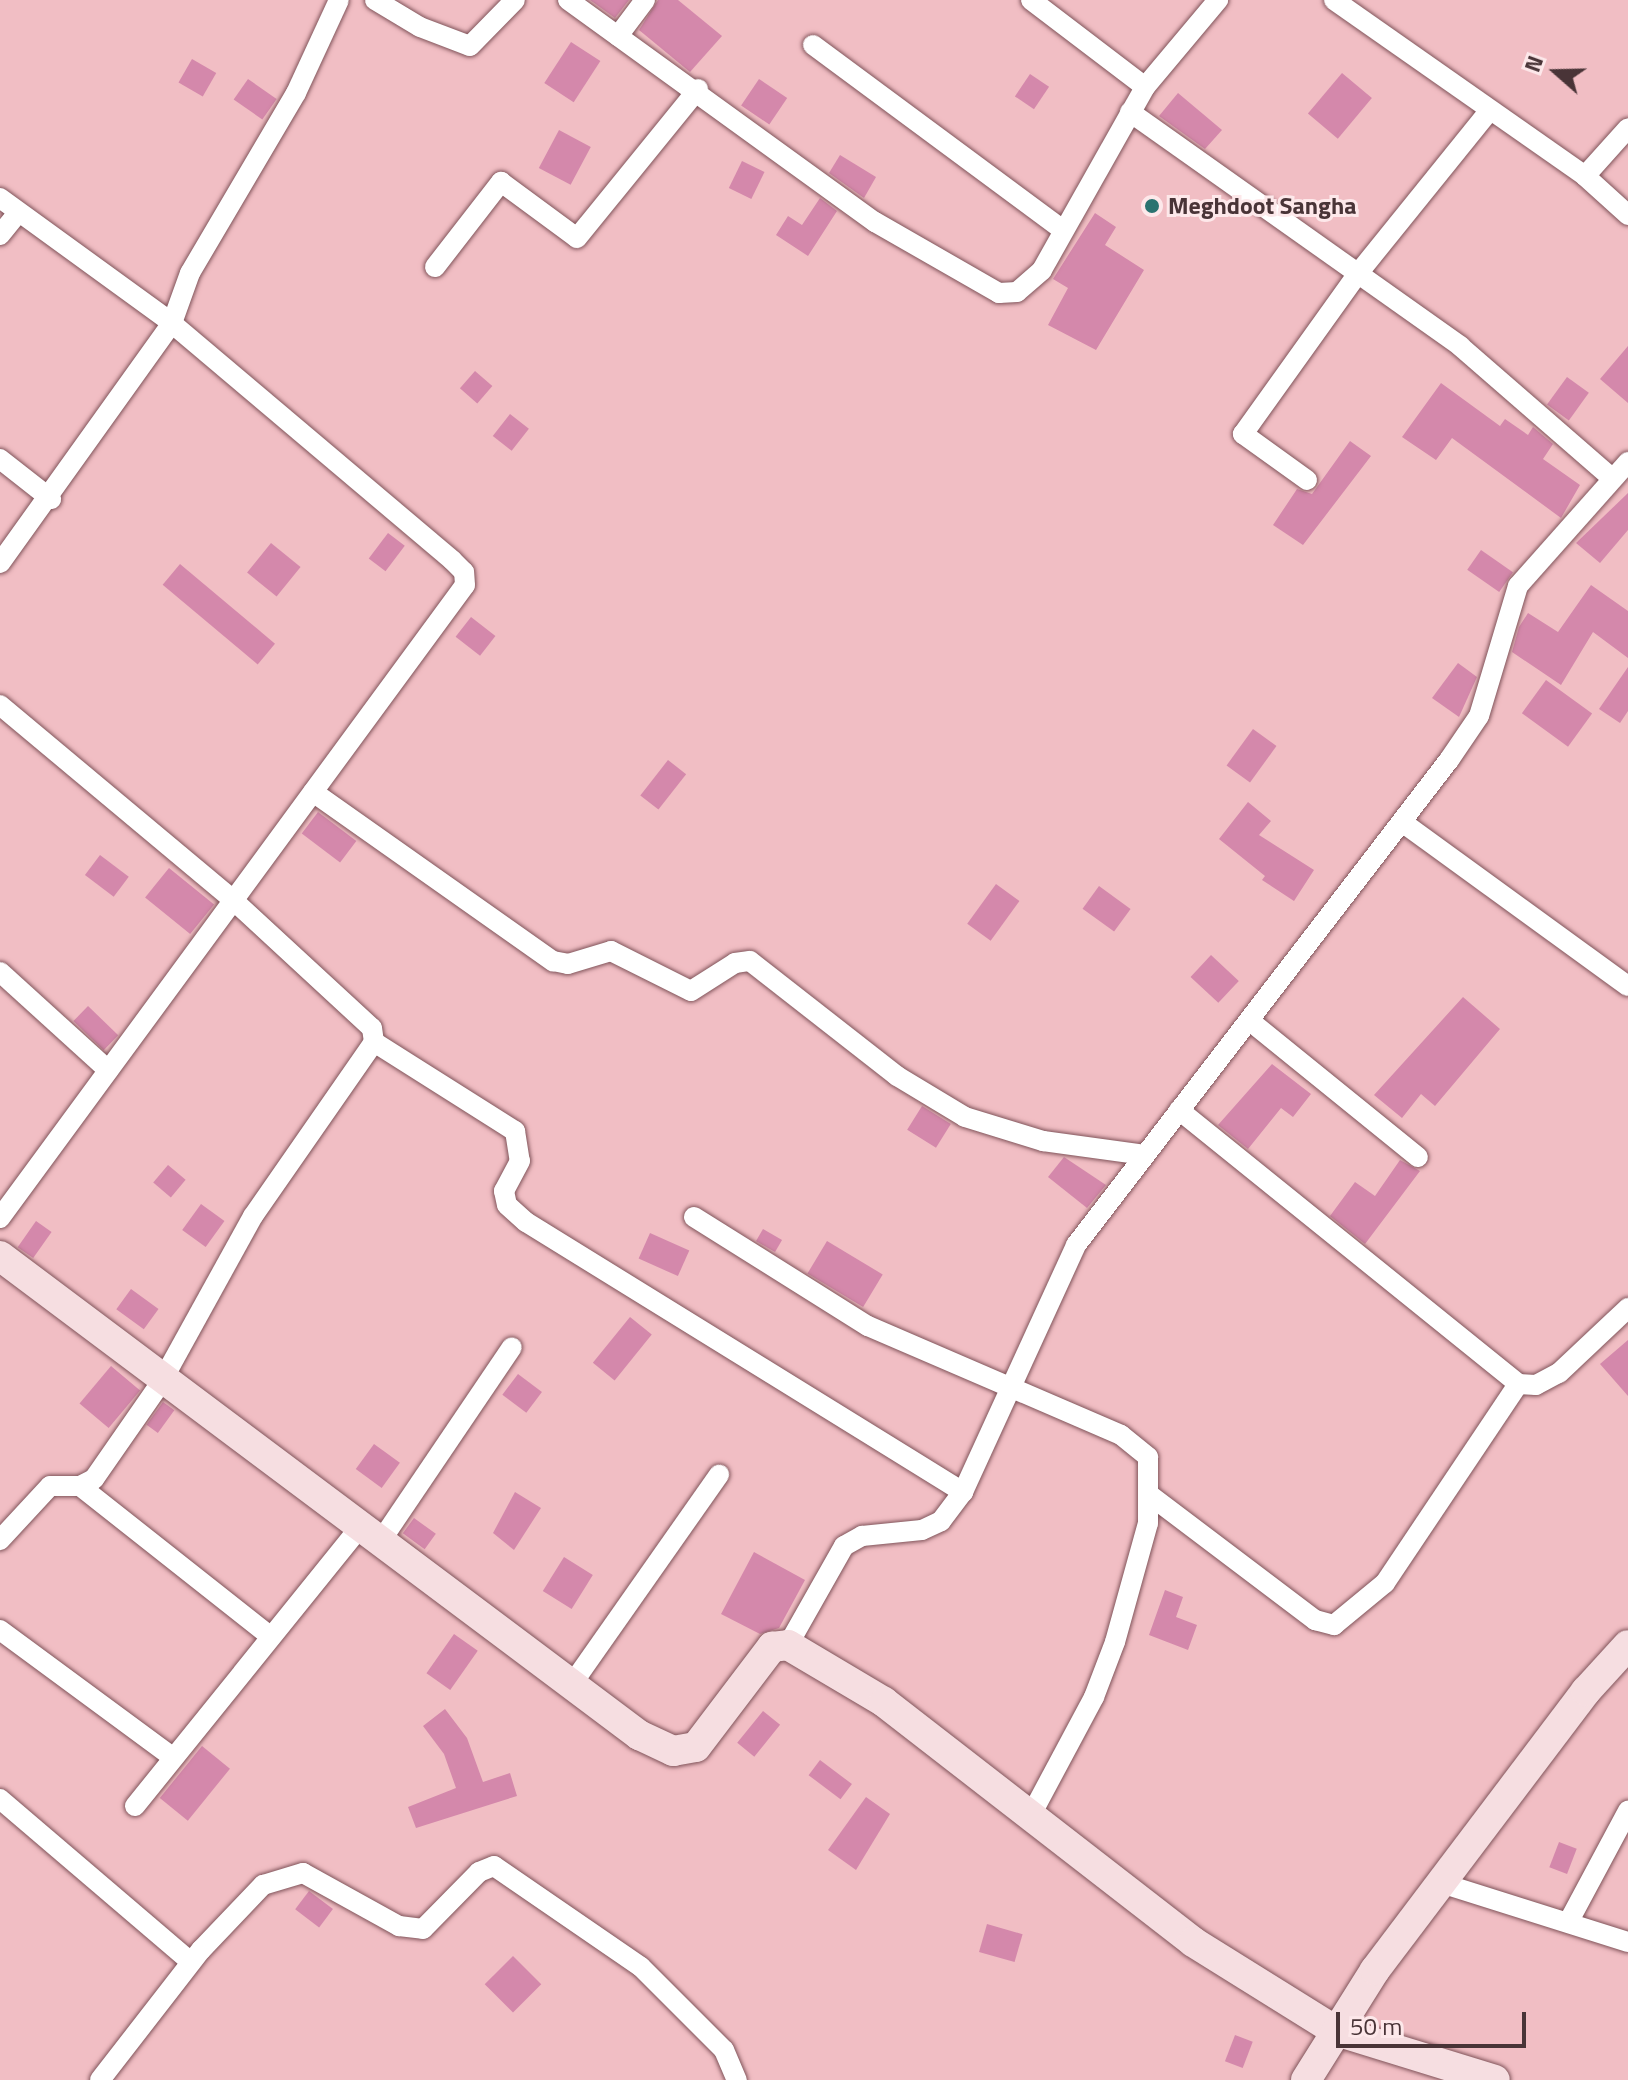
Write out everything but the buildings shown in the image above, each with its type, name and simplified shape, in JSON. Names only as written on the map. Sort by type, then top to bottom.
[{"type":"street","points":[[0,563],[51,499],[172,323],[190,273],[296,93],[339,0]]},
{"type":"street","points":[[375,0],[420,27],[470,46],[515,0]]},
{"type":"street","points":[[568,0],[698,89],[875,222],[999,293],[1017,292],[1042,270],[1145,87],[1218,0]]},
{"type":"street","points":[[618,36],[645,0]]},
{"type":"street","points":[[1031,0],[1145,87]]},
{"type":"street","points":[[1334,0],[1585,176],[1628,215]]},
{"type":"street","points":[[813,45],[1063,230]]},
{"type":"street","points":[[435,267],[501,182],[577,238],[698,89]]},
{"type":"street","points":[[1307,480],[1243,434],[1356,276],[1489,111]]},
{"type":"street","points":[[1130,112],[1356,276],[1460,346],[1612,478]]},
{"type":"street","points":[[1585,176],[1628,128]]},
{"type":"street","points":[[0,198],[17,214],[172,323],[466,577],[457,599],[232,899],[0,1218]]},
{"type":"street","points":[[0,235],[17,214]]},
{"type":"street","points":[[0,459],[51,499]]},
{"type":"street","points":[[788,1645],[844,1546],[876,1532],[932,1526],[963,1492],[1006,1390],[1076,1245],[1402,822],[1479,716],[1518,586],[1628,462]]},
{"type":"street","points":[[0,705],[232,899],[372,1028],[374,1042],[253,1216],[162,1381],[94,1479],[80,1486],[50,1486],[0,1540]]},
{"type":"street","points":[[313,792],[553,961],[568,964],[597,950],[611,951],[691,991],[735,963],[750,961],[897,1076],[965,1117],[1043,1141],[1145,1155]]},
{"type":"street","points":[[1402,822],[1628,986]]},
{"type":"street","points":[[0,972],[108,1070]]},
{"type":"street","points":[[1250,1021],[1418,1157]]},
{"type":"street","points":[[374,1042],[515,1131],[520,1161],[504,1191],[507,1205],[526,1222],[963,1492]]},
{"type":"street","points":[[1179,1110],[1518,1384],[1536,1385],[1559,1373],[1628,1308]]},
{"type":"street","points":[[694,1217],[868,1326],[1006,1390],[1121,1435],[1148,1457],[1151,1496],[1115,1642],[1094,1697],[1030,1817]]},
{"type":"street","points":[[0,1256],[162,1381],[639,1735],[681,1752],[696,1747],[772,1647],[788,1645],[884,1702],[1193,1942],[1336,2031],[1495,2080]]},
{"type":"street","points":[[135,1806],[171,1756],[270,1636],[370,1535],[512,1347]]},
{"type":"street","points":[[1151,1496],[1315,1620],[1334,1625],[1385,1583],[1518,1384]]},
{"type":"street","points":[[572,1684],[719,1475]]},
{"type":"street","points":[[80,1486],[270,1636]]},
{"type":"street","points":[[0,1630],[171,1756]]},
{"type":"street","points":[[1306,2080],[1336,2031],[1441,1883],[1628,1645]]},
{"type":"street","points":[[0,1799],[191,1962]]},
{"type":"street","points":[[1570,1919],[1628,1811]]},
{"type":"street","points":[[100,2080],[191,1962],[263,1885],[303,1873],[399,1926],[423,1929],[479,1872],[494,1866],[641,1967],[724,2050],[737,2080]]},
{"type":"street","points":[[1441,1883],[1570,1919],[1628,1942]]},
{"type":"place","name":"Meghdoot Sangha","points":[[1152,206]]}]
